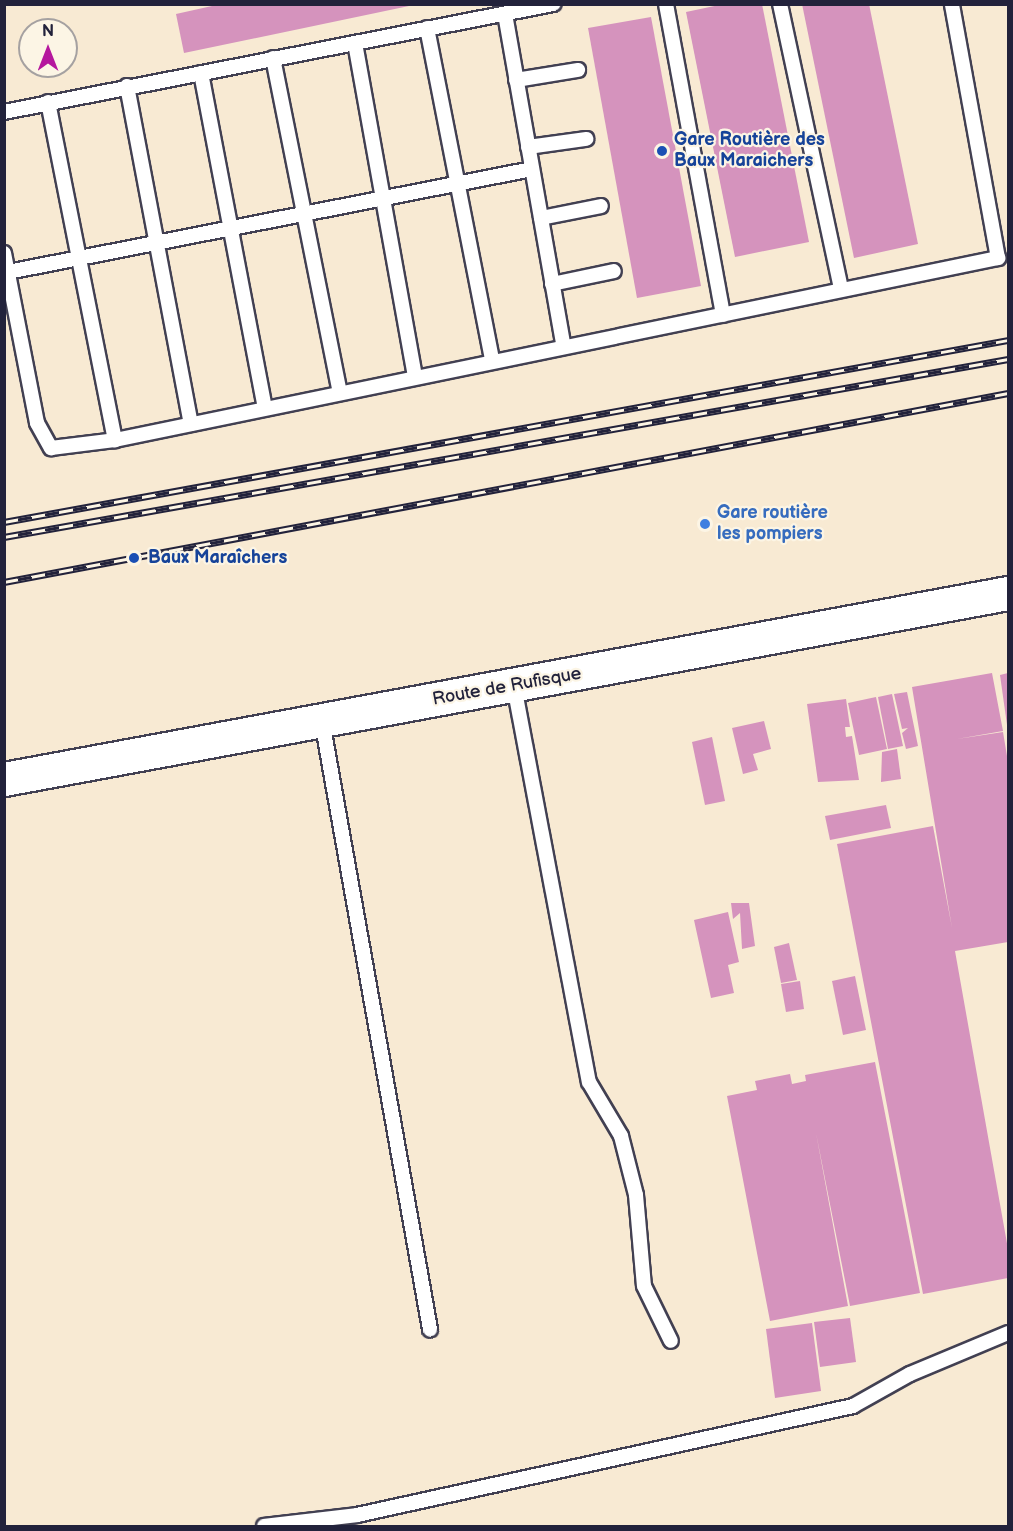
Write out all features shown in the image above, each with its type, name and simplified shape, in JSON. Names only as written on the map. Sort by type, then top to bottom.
[{"type":"main road","name":"Route de Rufisque","points":[[4,779],[1008,593]]},
{"type":"lane","points":[[4,112],[553,4]]},
{"type":"lane","points":[[780,4],[841,289]]},
{"type":"lane","points":[[4,253],[43,443],[56,448],[115,440],[563,344],[723,315],[998,258],[952,4]]},
{"type":"lane","points":[[667,6],[723,315]]},
{"type":"lane","points":[[505,14],[563,344]]},
{"type":"lane","points":[[427,28],[492,359]]},
{"type":"lane","points":[[355,43],[415,377]]},
{"type":"lane","points":[[273,58],[340,392]]},
{"type":"lane","points":[[516,80],[578,70]]},
{"type":"lane","points":[[201,73],[265,407]]},
{"type":"lane","points":[[127,86],[191,424]]},
{"type":"lane","points":[[48,102],[115,440]]},
{"type":"lane","points":[[528,147],[586,139]]},
{"type":"lane","points":[[8,272],[532,169]]},
{"type":"lane","points":[[541,218],[601,206]]},
{"type":"lane","points":[[552,284],[615,271]]},
{"type":"lane","points":[[514,686],[589,1082],[621,1136],[636,1195],[644,1287],[671,1341]]},
{"type":"lane","points":[[322,721],[430,1329]]},
{"type":"lane","points":[[264,1527],[357,1515],[854,1406],[910,1374],[1008,1333]]},
{"type":"building","points":[[221,4],[409,4],[409,6],[184,53],[176,14]]},
{"type":"building","points":[[724,4],[762,4],[809,242],[735,257],[686,12]]},
{"type":"building","points":[[802,4],[869,4],[918,244],[854,258]]},
{"type":"building","points":[[651,17],[701,286],[637,298],[588,28]]},
{"type":"building","points":[[992,673],[1003,731],[957,739],[1003,732],[1008,762],[1008,942],[955,951],[1008,1249],[1008,1278],[923,1294],[837,844],[933,826],[952,928],[912,687]]},
{"type":"building","points":[[1008,673],[1008,725],[1007,725],[1000,675]]},
{"type":"building","points":[[907,692],[918,746],[906,749],[902,733],[908,728],[902,729],[894,694]]},
{"type":"building","points":[[892,694],[903,746],[888,749],[878,697]]},
{"type":"building","points":[[876,697],[887,749],[859,755],[848,703]]},
{"type":"building","points":[[846,699],[850,727],[845,727],[846,737],[852,736],[859,780],[818,782],[807,704]]},
{"type":"building","points":[[764,721],[771,749],[753,754],[758,770],[743,774],[732,728]]},
{"type":"building","points":[[712,737],[725,801],[705,805],[692,742]]},
{"type":"building","points":[[897,749],[901,779],[881,782],[882,752]]},
{"type":"building","points":[[886,805],[891,828],[830,840],[825,816]]},
{"type":"building","points":[[731,903],[749,903],[755,946],[742,949],[740,913],[733,919]]},
{"type":"building","points":[[728,912],[739,962],[728,965],[734,993],[711,998],[694,920]]},
{"type":"building","points":[[789,943],[797,980],[781,983],[774,947]]},
{"type":"building","points":[[855,976],[866,1030],[843,1035],[832,981]]},
{"type":"building","points":[[800,981],[804,1009],[786,1012],[781,984]]},
{"type":"building","points":[[875,1062],[920,1293],[850,1306],[816,1133],[848,1306],[770,1321],[727,1096],[757,1090],[755,1081],[790,1074],[792,1084],[806,1081],[805,1075]]},
{"type":"building","points":[[850,1318],[856,1362],[820,1367],[814,1322]]},
{"type":"building","points":[[812,1323],[821,1391],[775,1398],[766,1329]]},
{"type":"railway","points":[[4,522],[1008,340]]},
{"type":"railway","points":[[4,537],[1008,359]]},
{"type":"railway","points":[[4,582],[1008,393]]},
{"type":"place","name":"Gare Routière des Baux Maraichers","points":[[662,151]]},
{"type":"place","name":"Gare routière les pompiers","points":[[705,524]]},
{"type":"place","name":"Baux Maraîchers","points":[[134,558]]}]
